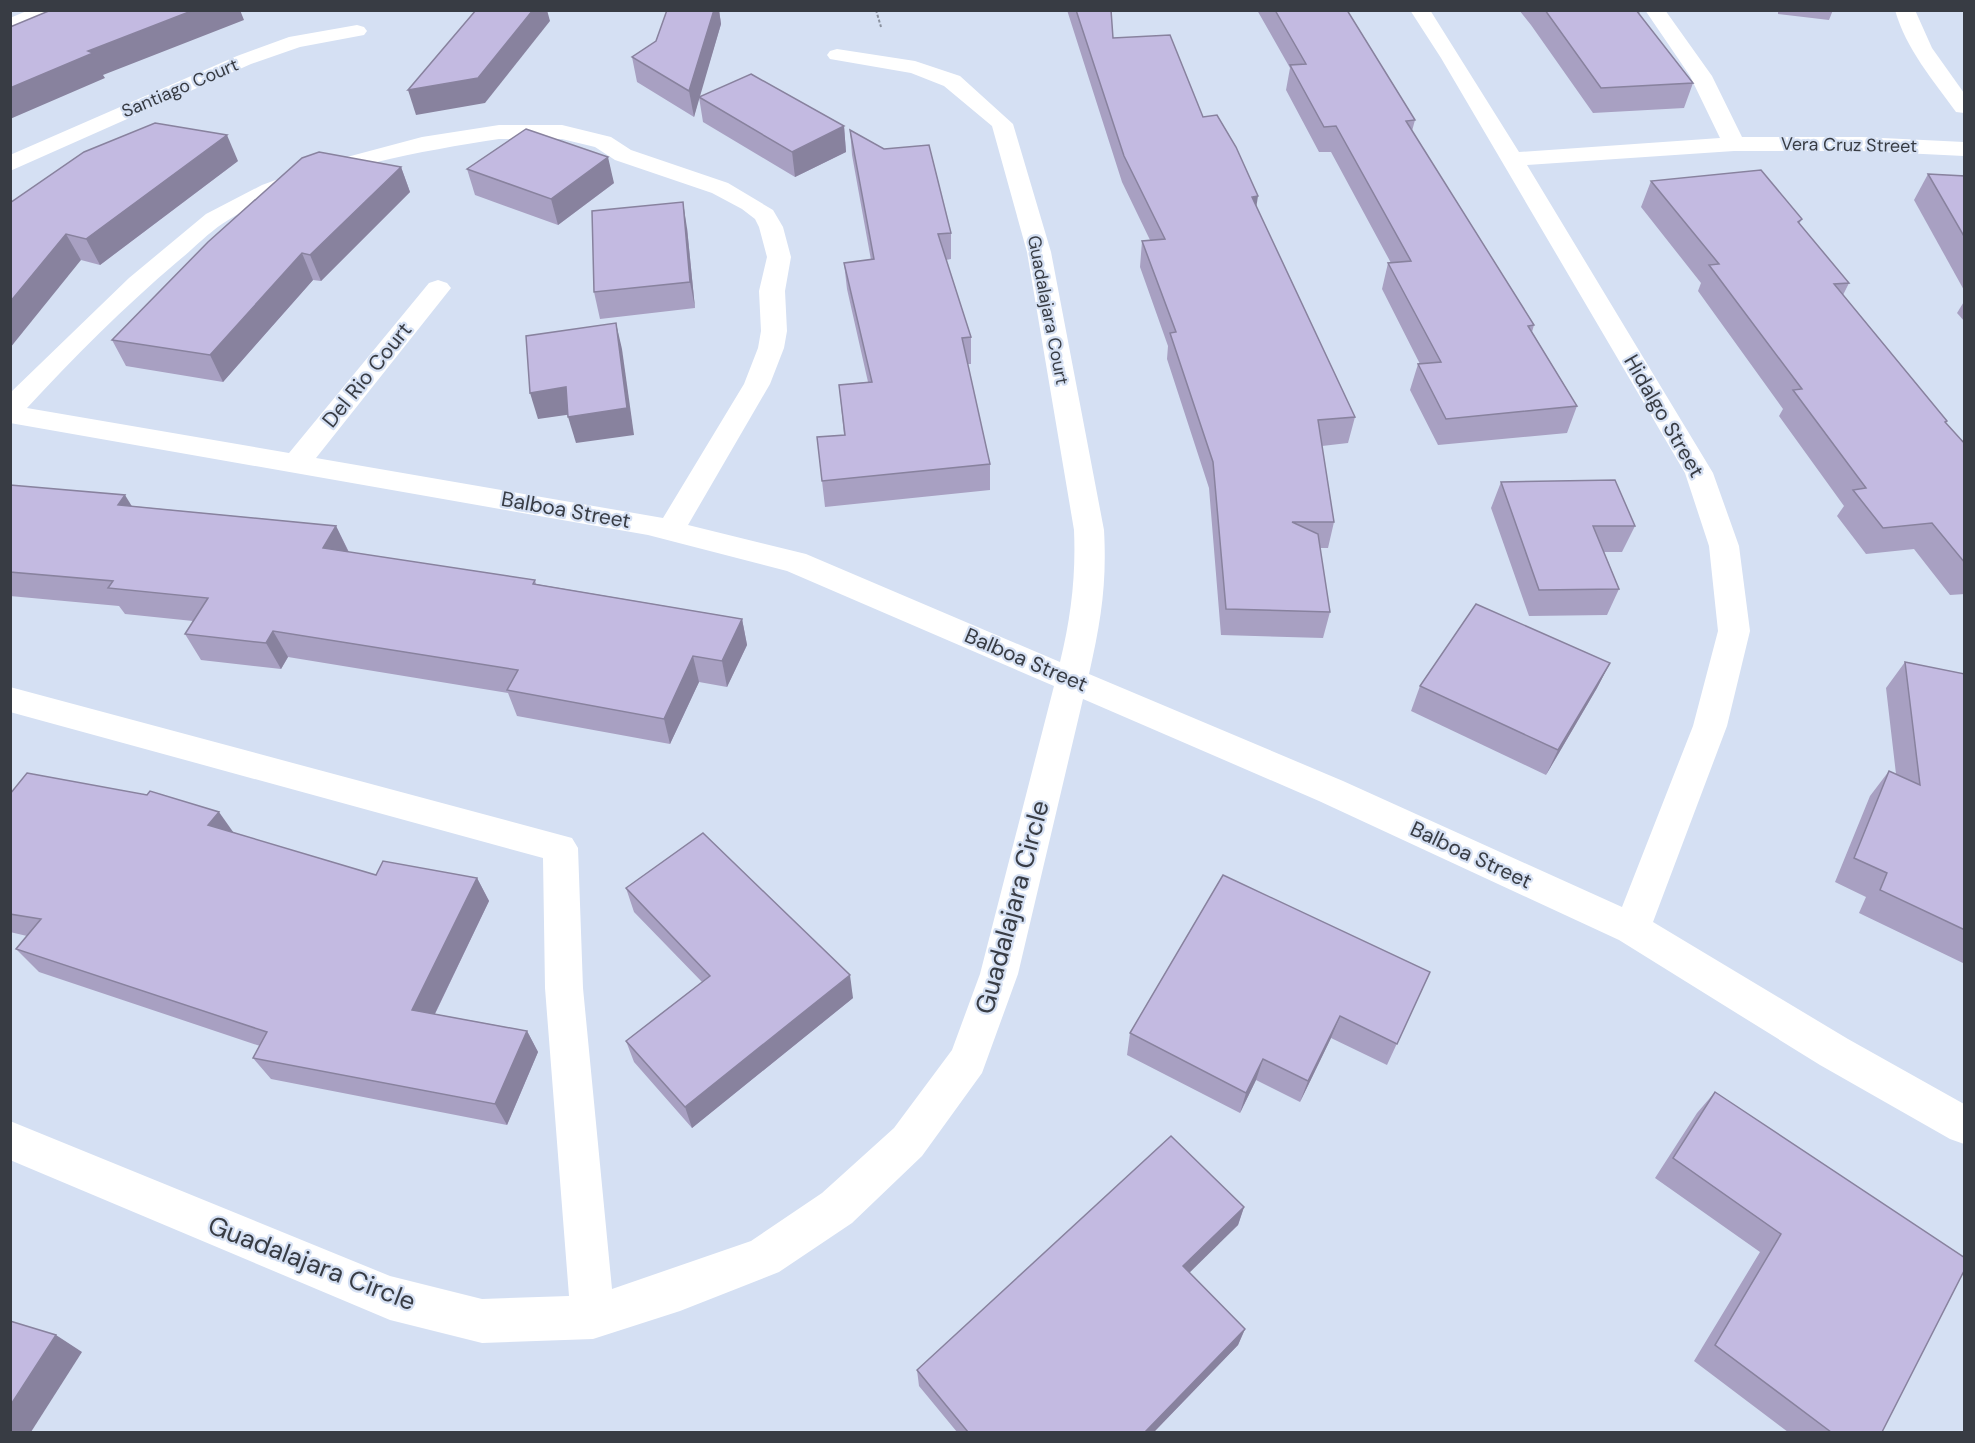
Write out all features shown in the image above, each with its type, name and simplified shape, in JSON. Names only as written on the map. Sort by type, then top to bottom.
[{"type":"street","points":[[10,25],[48,10]]},
{"type":"street","name":"Hidalgo Street","points":[[1420,10],[1452,58],[1699,473],[1724,546],[1734,631],[1710,726],[1632,929]]},
{"type":"street","points":[[1655,10],[1701,76],[1734,144]]},
{"type":"street","points":[[1905,10],[1907,21],[1938,72],[1965,107]]},
{"type":"street","name":"Santiago Court","points":[[10,164],[58,140],[244,60],[296,41],[357,30]]},
{"type":"street","name":"Guadalajara Court","points":[[837,55],[915,68],[952,81],[1002,123],[1039,252],[1089,530],[1091,572],[1087,616],[1073,679]]},
{"type":"street","points":[[10,412],[47,370],[138,283],[214,219],[270,190],[325,170],[422,144],[499,132],[562,132],[603,142],[623,155],[720,188],[750,204],[765,216],[771,227],[779,257],[772,291],[774,331],[771,348],[757,384],[670,531]]},
{"type":"street","name":"Vera Cruz Street","points":[[1512,159],[1734,144],[1862,144],[1965,149]]},
{"type":"street","name":"Del Rio Court","points":[[296,463],[438,288]]},
{"type":"street","name":"Balboa Street","points":[[10,412],[670,531],[795,562],[1331,791],[1632,929],[1834,1052],[1965,1125]]},
{"type":"street","name":"Guadalajara Circle","points":[[10,1140],[390,1298],[482,1321],[593,1317],[680,1289],[764,1257],[837,1208],[908,1142],[968,1060],[999,974],[1053,749],[1073,679]]},
{"type":"street","points":[[10,699],[560,848],[564,988],[593,1317]]},
{"type":"building","points":[[51,10],[194,10],[88,51],[93,53],[10,88],[10,27]]},
{"type":"building","points":[[476,10],[533,10],[478,78],[408,90]]},
{"type":"building","points":[[667,10],[714,10],[689,91],[632,57],[656,41]]},
{"type":"building","points":[[1076,10],[1111,10],[1113,38],[1170,35],[1203,117],[1217,115],[1236,147],[1258,196],[1252,197],[1355,417],[1318,420],[1334,522],[1292,522],[1318,534],[1330,612],[1226,609],[1213,462],[1170,333],[1176,332],[1142,241],[1165,239],[1124,156]]},
{"type":"building","points":[[1275,10],[1347,10],[1415,120],[1406,121],[1534,325],[1528,326],[1577,406],[1446,419],[1418,364],[1441,362],[1388,263],[1411,261],[1336,126],[1324,127],[1290,65],[1306,64]]},
{"type":"building","points":[[1545,10],[1636,10],[1693,83],[1601,88]]},
{"type":"building","points":[[751,74],[844,126],[792,152],[699,97]]},
{"type":"building","points":[[155,123],[227,135],[86,239],[66,234],[10,302],[10,203],[84,152]]},
{"type":"building","points":[[526,129],[608,157],[551,199],[467,169]]},
{"type":"building","points":[[850,130],[884,149],[929,145],[951,233],[938,234],[971,337],[962,338],[990,464],[822,481],[817,437],[845,435],[839,385],[872,382],[844,263],[874,259]]},
{"type":"building","points":[[319,152],[401,167],[310,255],[302,253],[210,355],[112,340],[208,242],[302,158]]},
{"type":"building","points":[[1761,170],[1802,219],[1798,222],[1849,283],[1834,284],[1965,444],[1965,563],[1932,523],[1883,528],[1853,490],[1866,488],[1793,390],[1802,389],[1709,265],[1719,264],[1651,181]]},
{"type":"building","points":[[1928,174],[1965,176],[1965,238]]},
{"type":"building","points":[[683,202],[690,282],[594,292],[592,211]]},
{"type":"building","points":[[616,323],[627,408],[568,417],[566,387],[530,393],[526,336]]},
{"type":"building","points":[[1615,480],[1635,526],[1593,526],[1619,589],[1539,590],[1501,482]]},
{"type":"building","points":[[10,485],[125,495],[118,505],[336,526],[323,548],[535,580],[533,584],[742,619],[722,661],[693,656],[664,719],[507,690],[518,670],[273,631],[266,643],[185,634],[208,598],[108,588],[113,581],[10,572]]},
{"type":"building","points":[[1476,604],[1610,663],[1558,750],[1420,686]]},
{"type":"building","points":[[1905,662],[1965,674],[1965,930],[1880,890],[1887,873],[1854,858],[1889,771],[1920,785]]},
{"type":"building","points":[[27,773],[147,795],[150,791],[219,812],[208,825],[376,875],[383,861],[477,878],[412,1010],[527,1031],[495,1104],[253,1058],[267,1032],[16,949],[41,919],[10,914],[10,794]]},
{"type":"building","points":[[703,833],[850,975],[685,1107],[626,1041],[710,976],[626,888]]},
{"type":"building","points":[[1223,875],[1430,972],[1397,1044],[1340,1016],[1308,1081],[1263,1059],[1246,1093],[1130,1033]]},
{"type":"building","points":[[1715,1092],[1965,1258],[1965,1269],[1882,1432],[1831,1432],[1715,1345],[1781,1234],[1673,1158]]},
{"type":"building","points":[[1171,1136],[1244,1207],[1183,1266],[1245,1329],[1145,1432],[968,1432],[917,1370]]},
{"type":"building","points":[[10,1321],[56,1335],[10,1406]]}]
